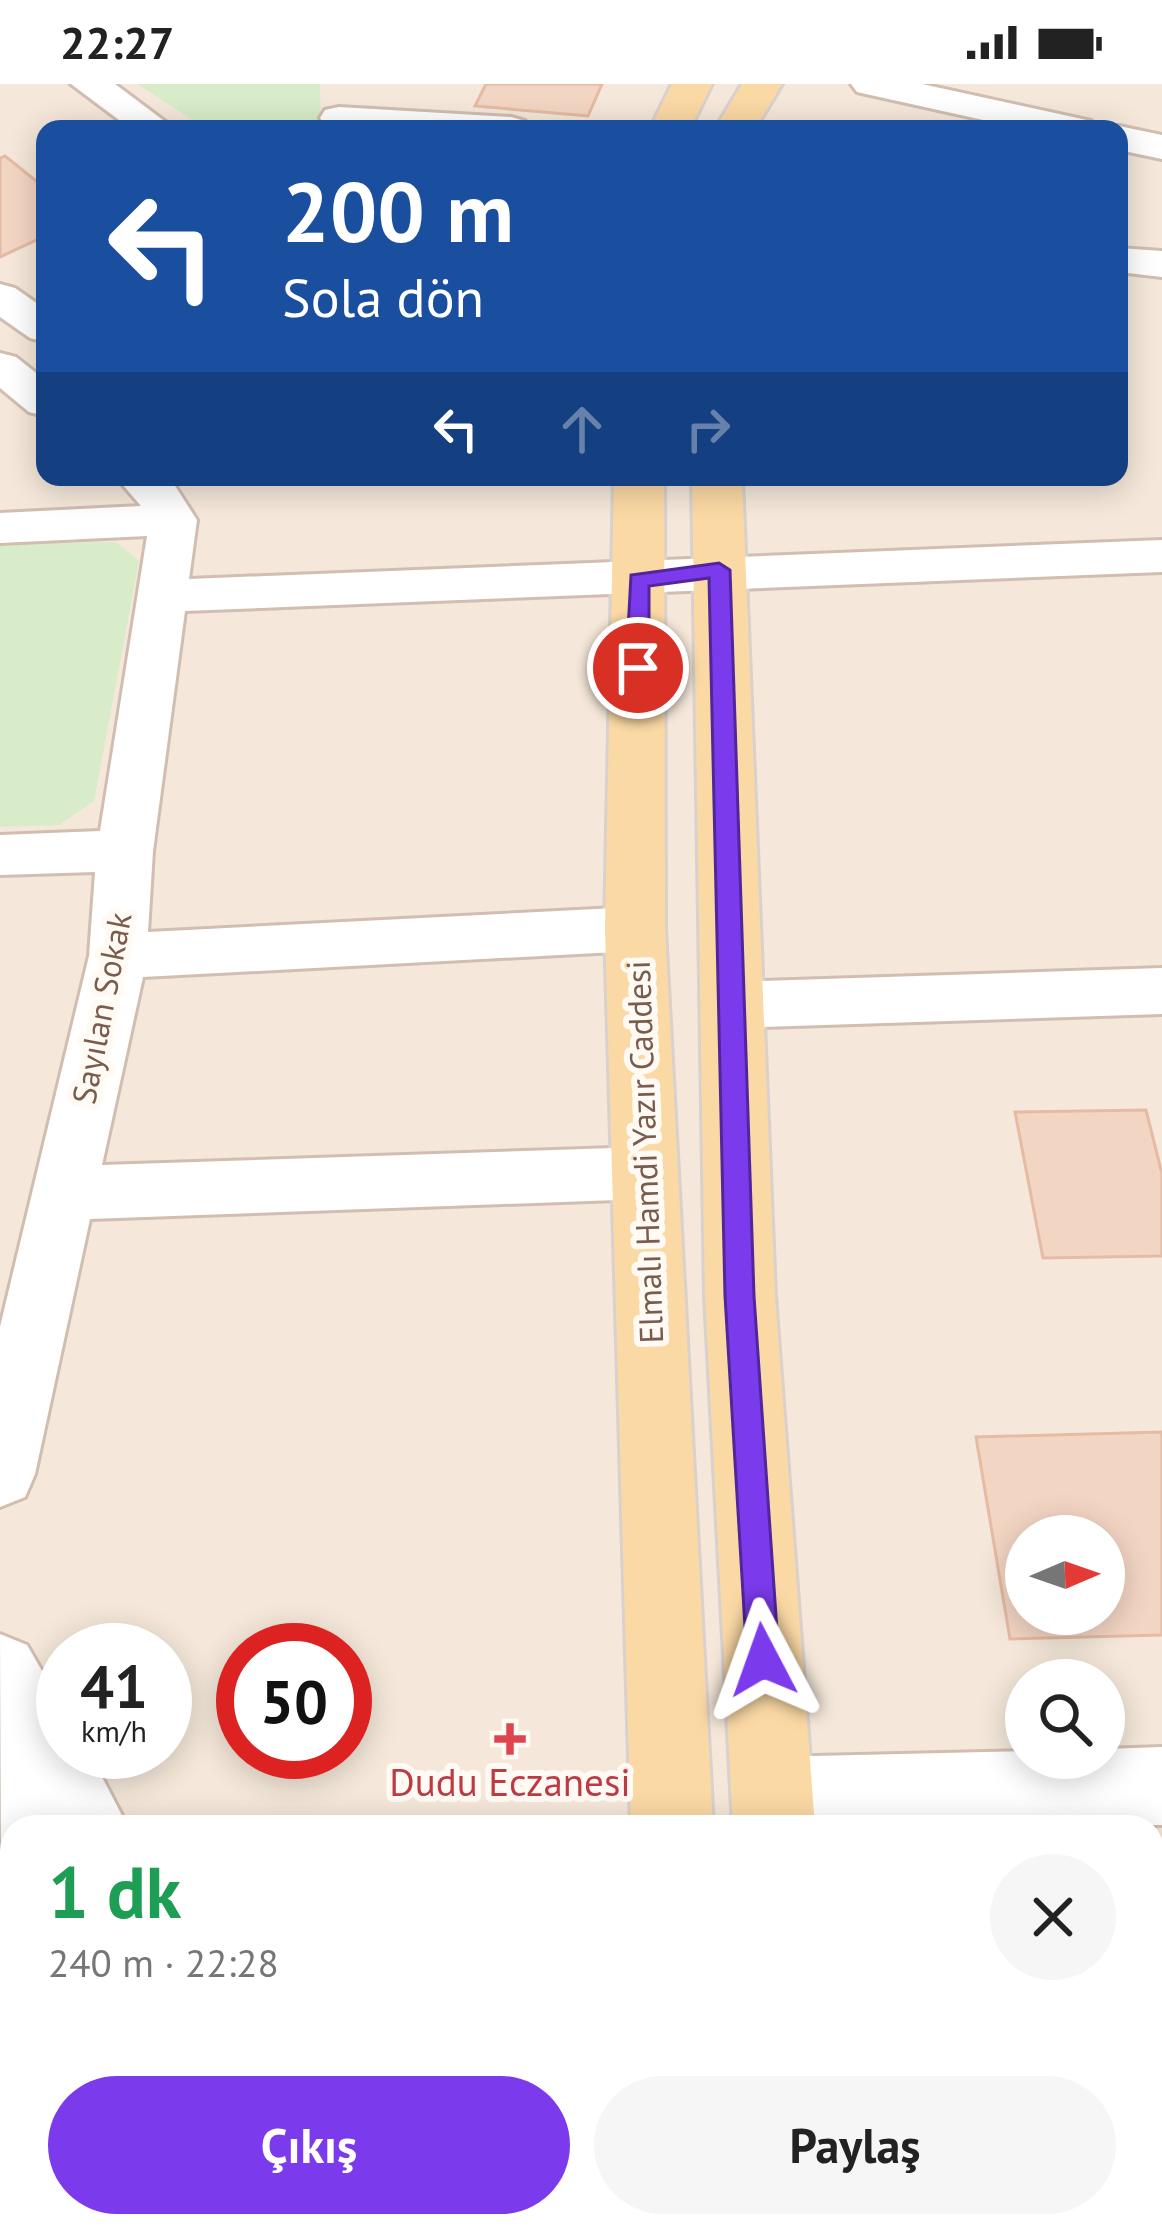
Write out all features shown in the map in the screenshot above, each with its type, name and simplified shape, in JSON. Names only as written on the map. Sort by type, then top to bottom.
[{"type":"main road","points":[[674,120],[692,84]]},
{"type":"main road","points":[[740,120],[762,84]]},
{"type":"main road","name":"Elmalı Hamdi Yazır Caddesi","points":[[639,486],[635,929],[672,1815]]},
{"type":"main road","points":[[717,486],[740,1296],[773,1812]]},
{"type":"street","points":[[89,84],[143,120]]},
{"type":"street","points":[[115,84],[165,120]]},
{"type":"street","points":[[870,84],[1036,120]]},
{"type":"street","points":[[339,110],[430,120]]},
{"type":"street","points":[[1128,140],[1162,147]]},
{"type":"street","points":[[1128,261],[1162,264]]},
{"type":"street","points":[[0,296],[36,322]]},
{"type":"street","points":[[0,366],[36,395]]},
{"type":"street","points":[[0,528],[156,498]]},
{"type":"street","name":"Sayılan Sokak","points":[[0,1474],[118,956],[125,851],[162,596],[156,498]]},
{"type":"street","points":[[162,596],[638,580],[719,570],[1162,556]]},
{"type":"street","points":[[0,855],[125,851]]},
{"type":"street","points":[[118,956],[635,929]]},
{"type":"street","points":[[731,1005],[1162,991]]},
{"type":"street","points":[[64,1193],[645,1173]]},
{"type":"street","points":[[0,1671],[82,1815]]},
{"type":"street","points":[[0,1778],[22,1815]]},
{"type":"street","points":[[773,1812],[1162,1786]]},
{"type":"shaded area","points":[[0,84],[1162,84],[1162,1815],[0,1815]]},
{"type":"green space","points":[[137,84],[320,84],[321,120],[193,120]]},
{"type":"green space","points":[[116,542],[139,561],[94,801],[59,825],[0,827],[0,544]]},
{"type":"building","points":[[486,84],[602,84],[588,116],[475,106]]},
{"type":"building","points":[[5,156],[36,181],[36,240],[0,257],[0,158]]},
{"type":"building","points":[[1146,1110],[1162,1174],[1162,1256],[1043,1258],[1015,1112]]},
{"type":"building","points":[[1162,1432],[1162,1635],[1010,1639],[1009,1635],[1125,1635],[1125,1515],[1005,1515],[1005,1609],[976,1437]]},
{"type":"place","name":"Dudu Eczanesi","points":[[510,1739]]},
{"type":"route","points":[[638,668],[638,580],[719,570],[740,1296],[763,1660]]}]
